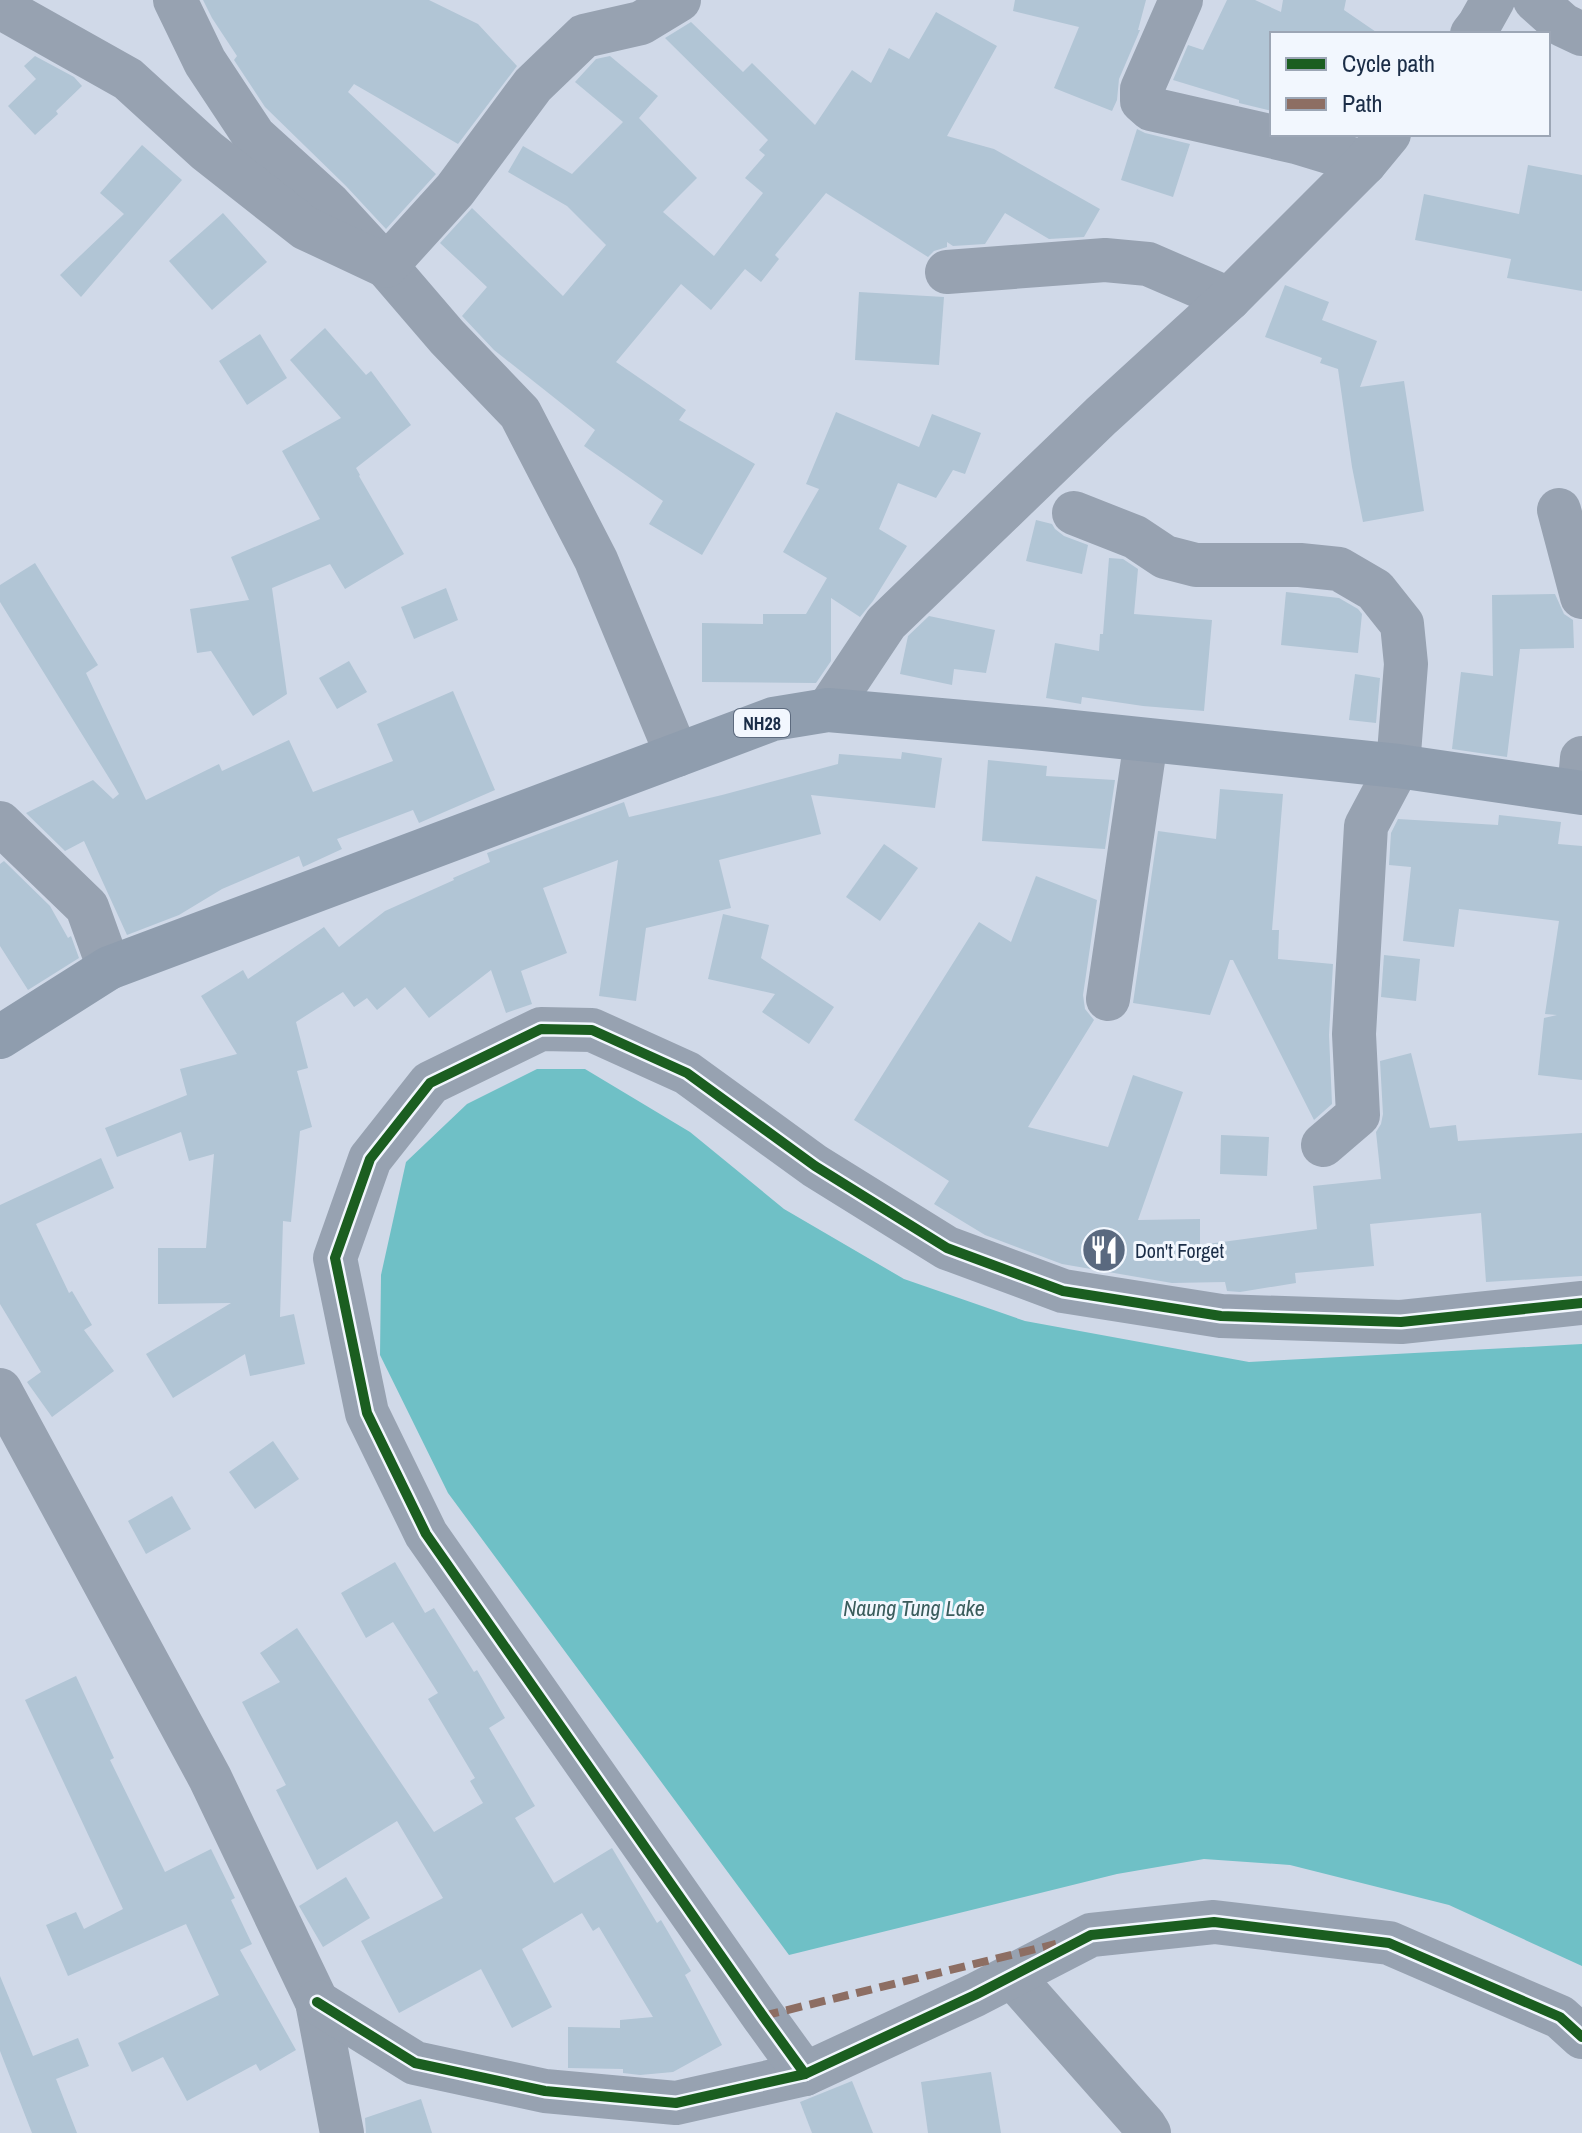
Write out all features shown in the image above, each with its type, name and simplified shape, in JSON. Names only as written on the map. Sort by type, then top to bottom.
[{"type":"highway","name":"NH28","points":[[0,1037],[109,968],[773,719],[828,710],[1581,781]]},
{"type":"street","points":[[175,0],[205,62],[254,136],[328,203],[447,337],[520,413],[596,560],[677,755]]},
{"type":"street","points":[[386,266],[455,190],[533,85],[584,36],[641,23],[679,0]]},
{"type":"street","points":[[1181,0],[1142,89],[1142,101],[1151,109],[1296,142],[1377,148]]},
{"type":"street","points":[[1474,32],[1493,0]]},
{"type":"street","points":[[1535,0],[1563,25],[1582,34]]},
{"type":"street","points":[[0,7],[128,79],[207,151],[305,228],[386,266]]},
{"type":"street","points":[[828,710],[886,623],[1101,416],[1229,299],[1377,148]]},
{"type":"street","points":[[947,272],[1105,260],[1148,264],[1229,299]]},
{"type":"street","points":[[1559,510],[1582,597]]},
{"type":"street","points":[[1074,513],[1135,537],[1165,557],[1196,565],[1300,565],[1339,569],[1375,590],[1402,624],[1406,664],[1398,766],[1366,826],[1354,1034],[1358,1115],[1323,1145]]},
{"type":"street","points":[[1108,999],[1146,740]]},
{"type":"street","points":[[0,823],[87,907],[109,968]]},
{"type":"street","points":[[805,2074],[426,1534],[367,1413],[335,1258],[370,1159],[430,1083],[541,1029],[592,1030],[687,1073],[815,1166],[947,1248],[1063,1291],[1221,1316],[1401,1322],[1582,1303]]},
{"type":"street","points":[[0,1390],[210,1778],[317,2002],[342,2133]]},
{"type":"street","points":[[317,2002],[415,2063],[545,2091],[676,2103],[805,2074],[1091,1935],[1214,1922],[1389,1943],[1560,2017],[1582,2037]]},
{"type":"street","points":[[1012,1976],[1149,2133]]},
{"type":"water","name":"Naung Tung Lake","points":[[537,1069],[585,1069],[690,1132],[784,1209],[904,1279],[1025,1321],[1249,1362],[1582,1344],[1582,1966],[1449,1905],[1290,1865],[1204,1859],[1117,1874],[789,1955],[448,1493],[380,1355],[381,1275],[406,1162],[467,1104]]},
{"type":"building","points":[[203,0],[429,0],[478,24],[517,66],[458,144],[354,84],[348,92],[436,174],[386,229],[265,107],[234,60],[237,56]]},
{"type":"building","points":[[1015,0],[1146,0],[1140,30],[1119,79],[1117,100],[1112,111],[1054,88],[1079,27],[1013,11]]},
{"type":"building","points":[[1227,0],[1255,0],[1281,12],[1283,0],[1346,0],[1344,10],[1376,32],[1270,32],[1270,111],[1173,80],[1188,45],[1203,50]]},
{"type":"building","points":[[936,12],[997,46],[947,136],[994,149],[1100,209],[1084,237],[1049,239],[1005,213],[985,244],[953,246],[947,242],[947,247],[934,251],[928,257],[826,193],[775,255],[779,259],[761,282],[745,269],[711,310],[681,284],[616,362],[686,410],[679,420],[755,464],[702,555],[649,524],[663,501],[584,446],[595,430],[494,350],[462,316],[487,287],[440,243],[472,208],[563,296],[606,245],[567,206],[508,172],[523,146],[572,174],[623,122],[575,82],[596,59],[610,56],[658,96],[639,118],[697,178],[663,212],[714,256],[763,193],[745,178],[765,155],[759,150],[768,140],[665,38],[691,22],[743,72],[752,63],[815,125],[852,70],[871,83],[889,48],[909,59]]},
{"type":"building","points":[[35,56],[74,77],[82,86],[35,135],[8,106],[36,79],[24,66]]},
{"type":"building","points":[[1137,129],[1190,144],[1173,197],[1121,180]]},
{"type":"building","points":[[142,145],[182,180],[81,297],[60,275],[124,214],[100,193]]},
{"type":"building","points":[[1528,165],[1582,175],[1582,291],[1507,278],[1511,259],[1415,240],[1424,194],[1519,214]]},
{"type":"building","points":[[223,213],[267,262],[212,310],[169,261]]},
{"type":"building","points":[[1285,285],[1329,302],[1322,320],[1377,341],[1360,387],[1404,381],[1424,511],[1363,522],[1338,369],[1320,363],[1322,358],[1265,337]]},
{"type":"building","points":[[859,292],[944,297],[939,365],[855,360]]},
{"type":"building","points":[[325,328],[366,375],[371,371],[411,425],[356,468],[404,554],[345,589],[330,564],[272,588],[287,694],[253,716],[211,651],[197,653],[190,609],[249,600],[231,557],[320,519],[282,451],[341,418],[290,360]]},
{"type":"building","points":[[260,334],[287,378],[247,405],[219,361]]},
{"type":"building","points":[[836,412],[919,447],[932,414],[981,433],[965,474],[953,470],[936,498],[898,483],[879,529],[907,546],[860,617],[831,598],[831,661],[816,683],[702,682],[702,623],[763,624],[763,614],[806,614],[827,578],[783,552],[819,489],[806,484]]},
{"type":"building","points":[[1036,520],[1052,524],[1064,536],[1088,545],[1082,574],[1026,561]]},
{"type":"building","points":[[1109,558],[1123,559],[1138,569],[1134,614],[1212,620],[1204,711],[1082,697],[1081,704],[1046,698],[1055,643],[1099,651]]},
{"type":"building","points":[[35,563],[98,665],[86,673],[146,800],[219,764],[222,771],[289,740],[313,792],[393,761],[377,724],[453,691],[495,790],[419,823],[413,810],[337,839],[342,849],[303,867],[299,856],[222,889],[179,915],[127,935],[84,841],[65,851],[26,813],[93,780],[113,799],[119,794],[0,602],[0,585]]},
{"type":"building","points":[[446,588],[458,620],[414,639],[401,607]]},
{"type":"building","points":[[1286,592],[1339,598],[1358,609],[1362,614],[1358,653],[1281,645]]},
{"type":"building","points":[[1555,594],[1564,614],[1573,620],[1574,648],[1520,649],[1507,757],[1452,749],[1461,672],[1493,676],[1492,595]]},
{"type":"building","points":[[929,616],[995,630],[986,673],[954,669],[952,685],[900,674],[908,636]]},
{"type":"building","points":[[349,661],[367,692],[337,709],[319,678]]},
{"type":"building","points":[[1355,674],[1380,678],[1376,723],[1349,720]]},
{"type":"building","points":[[902,752],[942,758],[935,808],[811,795],[821,834],[719,860],[731,908],[646,928],[636,1001],[599,996],[618,860],[543,888],[567,953],[521,971],[532,1004],[506,1013],[491,970],[429,1018],[405,987],[377,1010],[367,998],[354,1007],[343,992],[296,1022],[308,1068],[297,1071],[312,1127],[300,1131],[291,1222],[283,1221],[280,1317],[294,1314],[305,1364],[250,1376],[245,1354],[173,1398],[146,1354],[231,1303],[158,1304],[158,1248],[206,1248],[214,1154],[189,1161],[181,1132],[117,1157],[105,1128],[187,1095],[180,1069],[237,1054],[201,996],[243,970],[248,979],[324,927],[339,947],[385,911],[490,862],[487,853],[624,802],[629,817],[838,764],[839,754],[901,759]]},
{"type":"building","points":[[988,760],[1047,766],[1046,776],[1115,780],[1105,849],[982,841]]},
{"type":"building","points":[[1220,789],[1283,794],[1272,930],[1279,930],[1278,959],[1333,964],[1329,1035],[1332,1104],[1314,1120],[1233,960],[1230,960],[1210,1015],[1133,1003],[1158,831],[1216,839]]},
{"type":"building","points":[[1499,815],[1561,822],[1558,844],[1582,846],[1582,1080],[1538,1075],[1544,1018],[1557,1015],[1545,1014],[1559,921],[1459,909],[1454,947],[1403,941],[1411,867],[1389,865],[1391,833],[1398,819],[1498,825]]},
{"type":"building","points":[[884,844],[918,868],[880,921],[846,897]]},
{"type":"building","points":[[4,861],[50,906],[68,938],[71,936],[79,958],[28,990],[0,946],[0,864]]},
{"type":"building","points":[[1036,876],[1097,900],[1083,995],[1085,1009],[1094,1020],[1028,1127],[1108,1147],[1133,1075],[1183,1092],[1138,1220],[1200,1219],[1200,1245],[1317,1229],[1313,1186],[1381,1179],[1376,1132],[1383,1114],[1380,1061],[1411,1053],[1430,1128],[1456,1125],[1458,1141],[1582,1133],[1582,1276],[1486,1282],[1481,1213],[1370,1224],[1374,1266],[1295,1273],[1296,1283],[1240,1292],[1227,1291],[1225,1282],[1172,1283],[1062,1264],[985,1235],[934,1204],[949,1181],[854,1120],[979,922],[1011,942]]},
{"type":"building","points":[[723,914],[769,925],[761,958],[834,1007],[809,1044],[762,1012],[775,994],[708,979]]},
{"type":"building","points":[[1384,955],[1420,959],[1416,1001],[1381,997]]},
{"type":"building","points":[[1221,1135],[1269,1137],[1267,1176],[1220,1174]]},
{"type":"building","points":[[101,1158],[114,1188],[36,1224],[69,1293],[72,1291],[92,1325],[84,1330],[114,1371],[52,1417],[27,1382],[41,1372],[0,1304],[0,1205]]},
{"type":"building","points":[[273,1441],[299,1479],[255,1509],[229,1472]]},
{"type":"building","points":[[172,1496],[191,1529],[146,1554],[128,1521]]},
{"type":"building","points":[[395,1562],[425,1613],[434,1608],[474,1672],[477,1670],[505,1718],[489,1728],[535,1806],[515,1818],[554,1883],[612,1848],[657,1923],[661,1920],[691,1971],[685,1975],[722,2045],[673,2072],[640,2075],[623,2073],[623,2069],[568,2068],[568,2027],[620,2028],[620,2020],[653,2017],[599,1927],[593,1931],[582,1913],[522,1949],[552,2007],[512,2028],[481,1969],[399,2013],[361,1941],[443,1898],[397,1821],[317,1870],[276,1790],[286,1785],[242,1702],[280,1682],[260,1653],[297,1628],[434,1832],[483,1803],[470,1781],[475,1778],[428,1699],[438,1693],[393,1622],[366,1638],[341,1593]]},
{"type":"building","points":[[76,1676],[114,1758],[110,1760],[165,1872],[211,1849],[235,1898],[231,1900],[252,1944],[240,1950],[296,2050],[260,2071],[256,2064],[187,2101],[163,2057],[132,2072],[118,2043],[219,1995],[186,1924],[68,1976],[46,1925],[76,1912],[84,1929],[123,1909],[25,1700]]},
{"type":"building","points":[[346,1877],[370,1918],[323,1947],[299,1906]]},
{"type":"building","points":[[0,1976],[33,2056],[78,2038],[89,2066],[56,2079],[77,2133],[32,2133],[0,2051]]},
{"type":"building","points":[[991,2072],[1001,2133],[928,2133],[921,2082]]},
{"type":"building","points":[[852,2081],[873,2133],[812,2133],[800,2102]]},
{"type":"building","points":[[421,2099],[432,2133],[366,2133],[365,2118]]},
{"type":"marked path","points":[[763,2016],[1056,1944]]},
{"type":"cycle path","points":[[805,2074],[426,1534],[367,1413],[335,1258],[370,1159],[430,1083],[541,1029],[592,1030],[687,1073],[815,1166],[947,1248],[1063,1291],[1221,1316],[1401,1322],[1582,1303]]},
{"type":"cycle path","points":[[317,2002],[415,2063],[545,2091],[676,2103],[805,2074],[975,1995],[1091,1935],[1214,1922],[1389,1943],[1560,2017],[1582,2037]]},
{"type":"place","name":"Don't Forget","points":[[1104,1250]]}]
